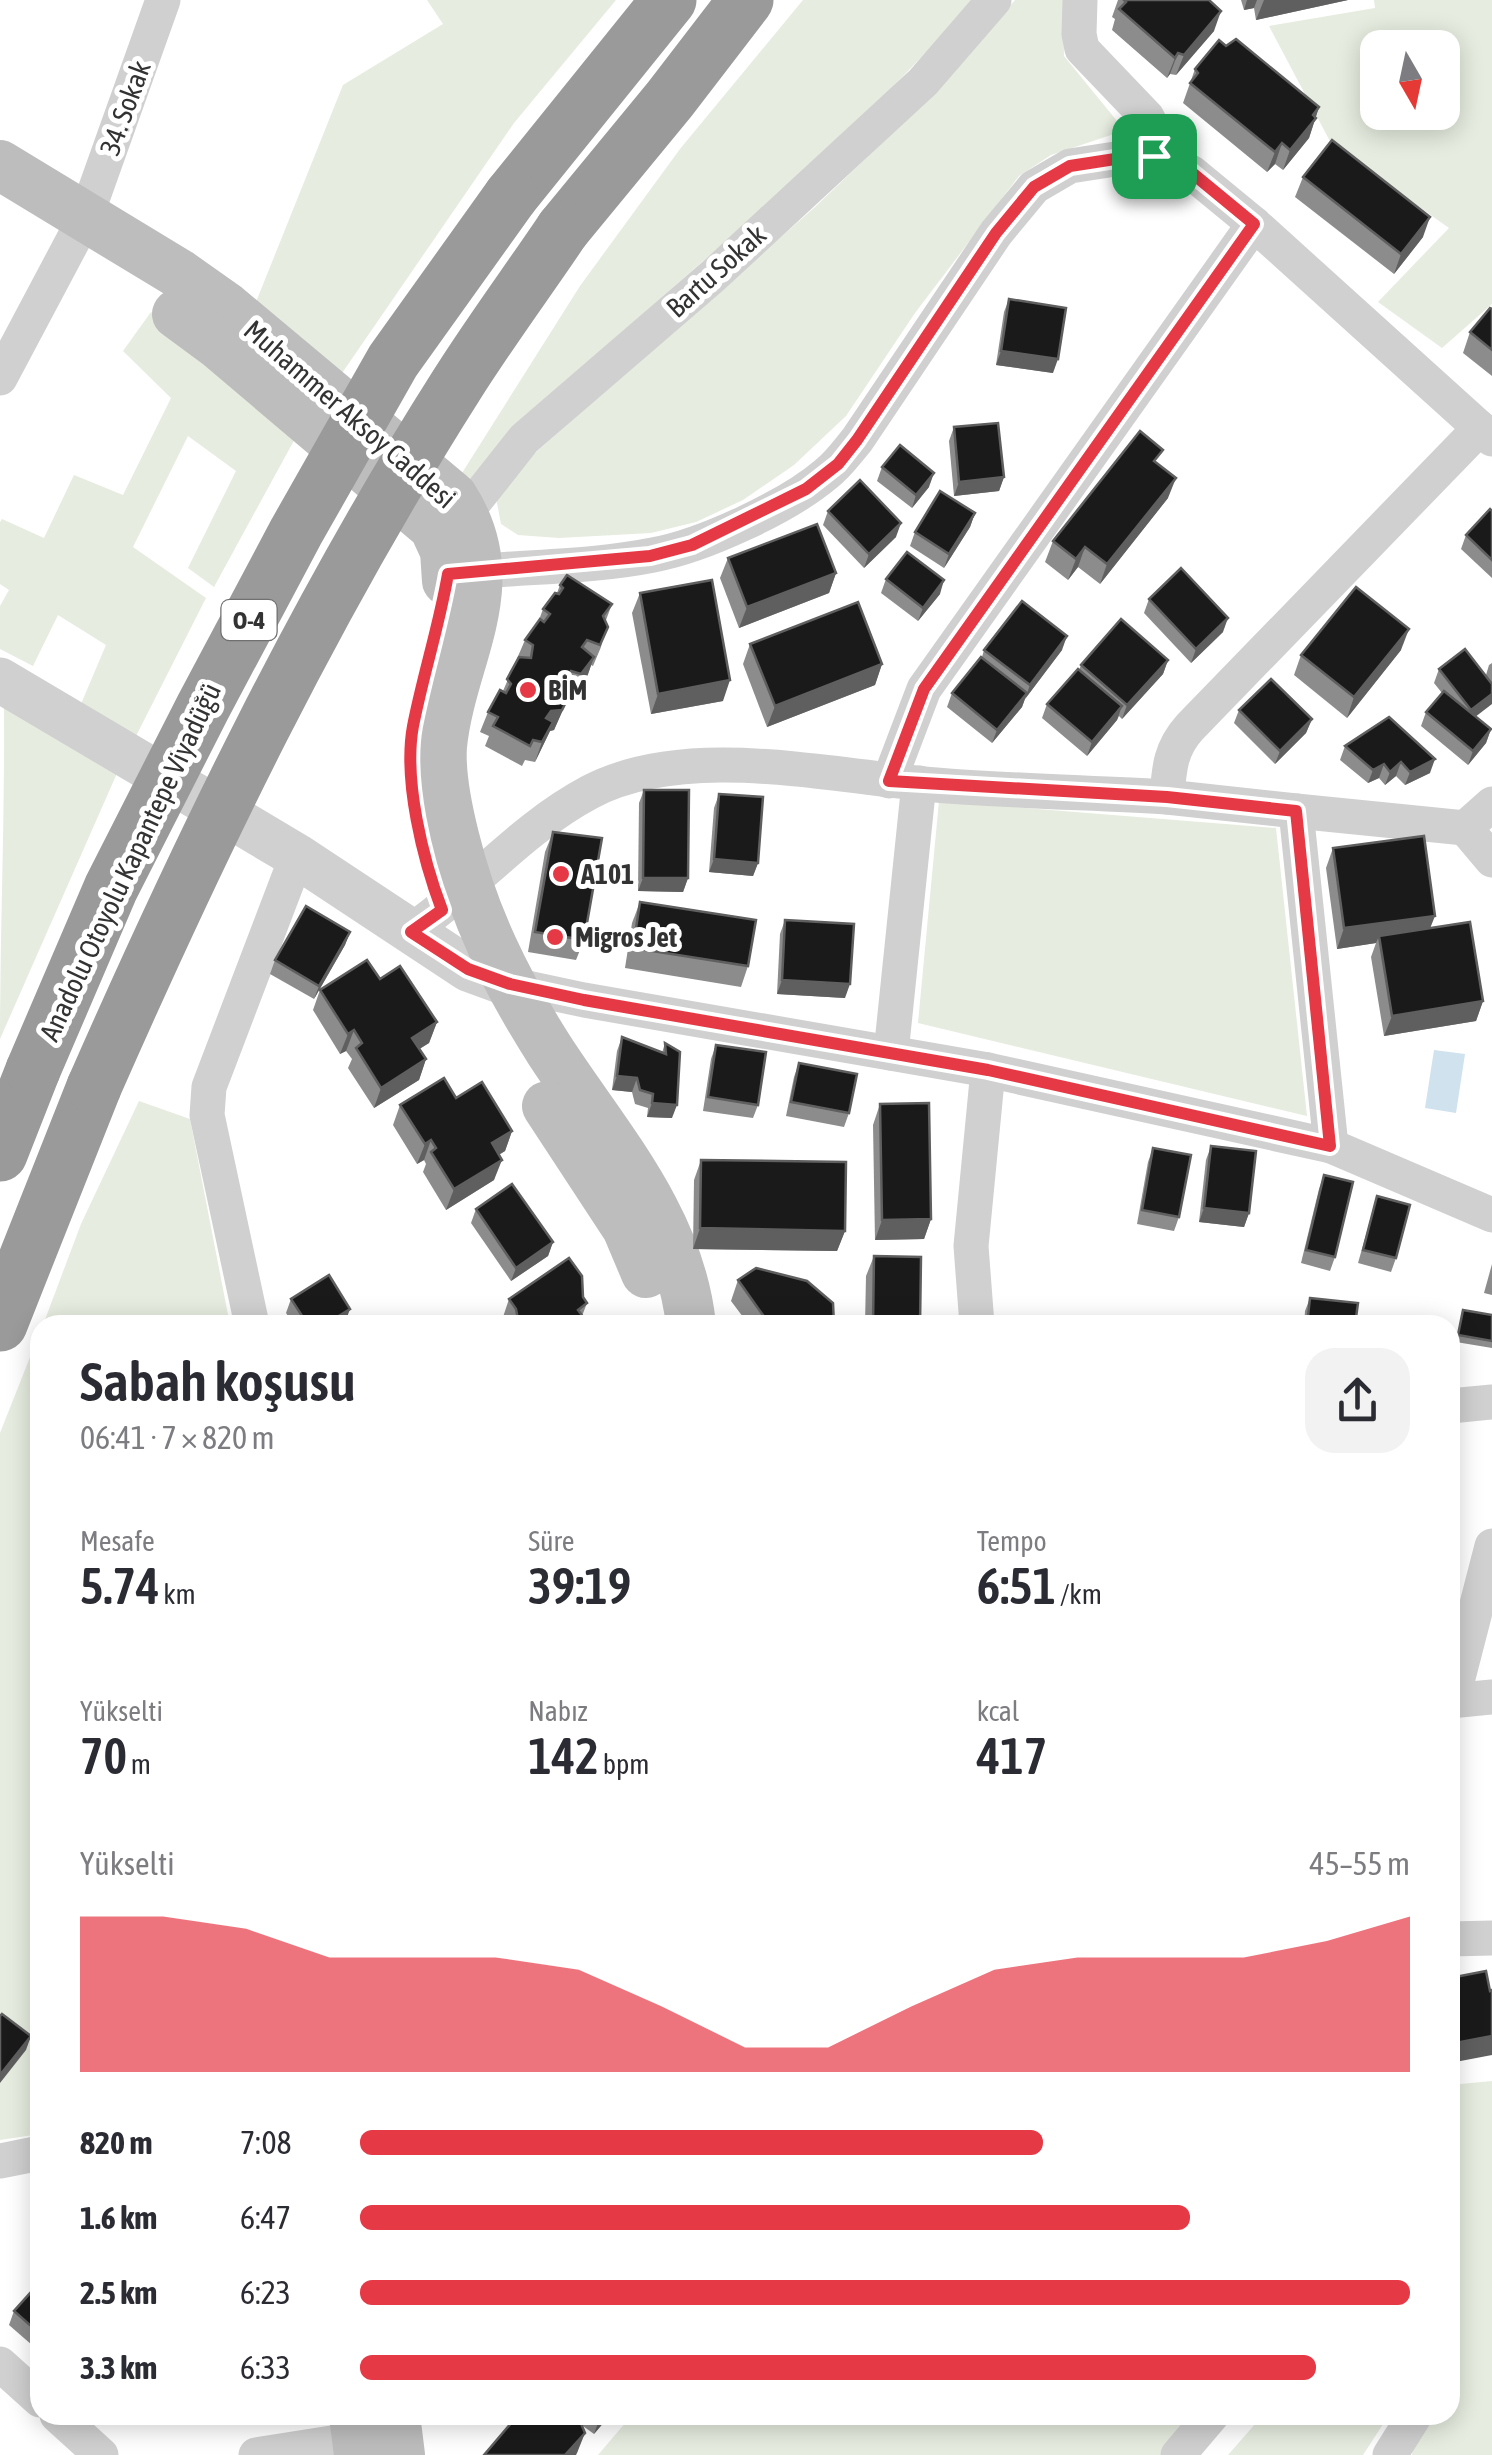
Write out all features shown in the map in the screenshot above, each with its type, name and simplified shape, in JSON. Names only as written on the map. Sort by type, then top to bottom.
[{"type":"highway","name":"Anadolu Otoyolu Kapantepe Viyadüğü","points":[[0,1154],[112,888],[202,706],[393,361],[511,196],[669,0]]},
{"type":"highway","name":"O-4","points":[[0,1324],[94,1087],[170,915],[245,762],[353,560],[456,386],[563,228],[746,0]]},
{"type":"main road","name":"Muhammer Aksoy Caddesi","points":[[0,165],[79,230]]},
{"type":"main road","name":"Muhammer Aksoy Caddesi","points":[[0,202],[178,272],[263,335],[453,497],[458,551]]},
{"type":"main road","points":[[458,551],[477,604],[442,748],[440,910],[480,923],[488,976],[521,1067],[627,1228],[645,1268],[654,1315]]},
{"type":"main road","points":[[488,976],[659,1215],[681,1272],[689,1315]]},
{"type":"street","name":"34. Sokak","points":[[0,378],[79,230],[163,0]]},
{"type":"street","name":"Bartu Sokak","points":[[458,551],[524,439],[712,276],[923,82],[994,0]]},
{"type":"street","points":[[1080,0],[1078,34],[1082,49],[1147,116],[1152,127],[1154,156]]},
{"type":"street","points":[[458,551],[622,559],[671,551],[754,517],[806,489],[838,464],[996,233],[1034,187],[1053,173],[1117,157],[1154,156],[1180,163],[1254,224],[1486,433],[1177,742],[1170,759],[1167,797]]},
{"type":"street","points":[[891,1053],[904,782],[924,689],[1254,224]]},
{"type":"street","points":[[0,680],[297,856],[440,910],[488,976],[584,1000],[988,1070],[1330,1146],[1492,1214]]},
{"type":"street","points":[[440,910],[558,810],[629,776],[700,764],[904,782],[1167,797],[1464,828],[1492,860]]},
{"type":"street","points":[[1464,828],[1492,804]]},
{"type":"street","points":[[1296,811],[1330,1146]]},
{"type":"street","points":[[250,1315],[207,1115],[209,1087],[297,856]]},
{"type":"street","points":[[975,1315],[971,1246],[988,1070]]},
{"type":"street","points":[[1460,1405],[1492,1402]]},
{"type":"street","points":[[1460,1667],[1492,1546]]},
{"type":"street","points":[[1460,1700],[1492,1697]]},
{"type":"street","points":[[1460,1939],[1492,1938]]},
{"type":"street","points":[[0,2162],[30,2155]]},
{"type":"street","points":[[0,2364],[30,2391]]},
{"type":"street","points":[[67,2425],[101,2455]]},
{"type":"street","points":[[1178,2455],[1204,2425]]},
{"type":"street","points":[[1390,2455],[1409,2425]]},
{"type":"street","points":[[256,2455],[373,2436]]},
{"type":"shaded area","points":[[427,0],[616,0],[514,123],[338,379],[256,302],[343,85],[443,24]]},
{"type":"shaded area","points":[[803,0],[976,0],[807,170],[541,403],[473,480],[462,473],[580,286],[680,149]]},
{"type":"shaded area","points":[[1015,0],[1063,0],[1064,56],[1117,121],[1117,133],[1051,155],[1019,176],[915,313],[846,416],[794,465],[743,500],[696,522],[651,533],[559,538],[518,535],[501,524],[496,498],[511,474],[815,207],[928,99]]},
{"type":"shaded area","points":[[1374,0],[1492,0],[1492,304],[1442,348],[1378,302],[1449,228],[1332,145],[1269,26],[1375,8]]},
{"type":"shaded area","points":[[151,312],[297,435],[214,587],[188,568],[236,471],[188,436],[133,547],[206,598],[134,740],[81,704],[106,645],[58,615],[33,666],[0,649],[0,606],[9,590],[0,584],[0,522],[2,519],[44,538],[74,475],[123,495],[171,398],[123,351]]},
{"type":"shaded area","points":[[4,708],[118,771],[0,1039],[4,791]]},
{"type":"shaded area","points":[[939,801],[1276,828],[1307,1116],[918,1023]]},
{"type":"shaded area","points":[[139,1101],[190,1119],[228,1315],[47,1315],[81,1224]]},
{"type":"shaded area","points":[[30,1357],[30,2136],[0,2140],[0,1433]]},
{"type":"shaded area","points":[[1492,2081],[1492,2455],[1412,2455],[1416,2425],[1460,2425],[1460,2084]]},
{"type":"shaded area","points":[[624,2425],[1204,2425],[1178,2455],[598,2455]]},
{"type":"shaded area","points":[[1254,2425],[1382,2425],[1363,2455],[1228,2455]]},
{"type":"water","points":[[1434,1050],[1465,1054],[1456,1113],[1425,1108]]},
{"type":"building","points":[[1124,0],[1209,0],[1221,11],[1184,55],[1178,53],[1175,58],[1119,9]]},
{"type":"building","points":[[1236,39],[1319,107],[1313,115],[1316,118],[1290,150],[1282,143],[1275,152],[1190,83],[1198,73],[1195,69],[1219,40],[1226,46]]},
{"type":"building","points":[[1332,140],[1430,217],[1401,254],[1303,177]]},
{"type":"building","points":[[1009,299],[1066,308],[1058,359],[1001,351]]},
{"type":"building","points":[[1492,309],[1492,350],[1470,332]]},
{"type":"building","points":[[998,423],[1004,477],[959,482],[954,427]]},
{"type":"building","points":[[1140,431],[1163,450],[1154,461],[1176,478],[1107,564],[1085,547],[1076,559],[1053,541]]},
{"type":"building","points":[[900,445],[934,473],[916,495],[882,467]]},
{"type":"building","points":[[860,480],[901,523],[869,554],[828,511]]},
{"type":"building","points":[[940,491],[975,513],[949,554],[915,532]]},
{"type":"building","points":[[1492,511],[1492,560],[1466,535]]},
{"type":"building","points":[[817,524],[836,573],[747,607],[728,558]]},
{"type":"building","points":[[907,552],[944,580],[923,608],[886,579]]},
{"type":"building","points":[[1181,568],[1228,618],[1196,649],[1149,599]]},
{"type":"building","points":[[567,575],[612,604],[603,616],[608,627],[600,645],[587,640],[582,647],[594,657],[581,674],[571,671],[562,688],[571,692],[562,710],[551,711],[546,718],[553,722],[542,742],[533,740],[530,746],[493,726],[498,717],[488,712],[500,690],[506,693],[511,684],[507,679],[519,657],[531,658],[533,645],[525,640],[540,619],[544,622],[550,614],[543,609],[555,593],[559,594]]},
{"type":"building","points":[[712,580],[730,680],[658,694],[640,593]]},
{"type":"building","points":[[1356,587],[1409,629],[1354,697],[1301,655]]},
{"type":"building","points":[[1022,601],[1067,636],[1030,685],[984,650]]},
{"type":"building","points":[[858,602],[882,664],[775,706],[750,644]]},
{"type":"building","points":[[1121,619],[1168,660],[1127,705],[1081,665]]},
{"type":"building","points":[[1465,649],[1492,684],[1492,694],[1471,710],[1439,669]]},
{"type":"building","points":[[981,657],[1027,693],[997,730],[952,693]]},
{"type":"building","points":[[1078,669],[1122,706],[1092,742],[1047,704]]},
{"type":"building","points":[[1271,679],[1312,719],[1280,751],[1239,710]]},
{"type":"building","points":[[1444,691],[1491,729],[1473,751],[1426,712]]},
{"type":"building","points":[[1389,717],[1435,759],[1410,772],[1401,762],[1390,772],[1384,764],[1373,770],[1345,746]]},
{"type":"building","points":[[644,790],[689,790],[688,878],[643,878]]},
{"type":"building","points":[[719,794],[763,797],[758,863],[714,859]]},
{"type":"building","points":[[553,832],[602,838],[584,940],[535,932]]},
{"type":"building","points":[[1424,836],[1435,916],[1344,928],[1333,848]]},
{"type":"building","points":[[640,902],[756,920],[748,966],[633,948]]},
{"type":"building","points":[[306,906],[350,932],[319,986],[275,960]]},
{"type":"building","points":[[785,920],[854,924],[850,984],[782,980]]},
{"type":"building","points":[[1470,922],[1483,1001],[1392,1016],[1379,936]]},
{"type":"building","points":[[367,960],[380,979],[400,966],[437,1022],[412,1038],[426,1059],[381,1088],[356,1048],[362,1043],[354,1030],[348,1034],[320,990]]},
{"type":"building","points":[[622,1037],[666,1054],[665,1043],[680,1052],[677,1105],[652,1103],[653,1094],[640,1090],[637,1078],[617,1076]]},
{"type":"building","points":[[716,1045],[766,1052],[758,1105],[708,1097]]},
{"type":"building","points":[[799,1063],[857,1074],[849,1113],[791,1102]]},
{"type":"building","points":[[444,1078],[456,1098],[482,1082],[512,1131],[492,1143],[502,1160],[454,1189],[431,1152],[436,1148],[431,1140],[425,1144],[400,1105]]},
{"type":"building","points":[[929,1103],[931,1219],[882,1220],[880,1104]]},
{"type":"building","points":[[1211,1146],[1256,1151],[1249,1213],[1204,1208]]},
{"type":"building","points":[[1153,1148],[1191,1155],[1179,1217],[1142,1210]]},
{"type":"building","points":[[701,1160],[846,1162],[845,1231],[700,1228]]},
{"type":"building","points":[[1324,1175],[1353,1182],[1335,1257],[1306,1250]]},
{"type":"building","points":[[512,1184],[553,1242],[516,1268],[476,1209]]},
{"type":"building","points":[[1377,1196],[1410,1205],[1396,1258],[1363,1250]]},
{"type":"building","points":[[874,1256],[921,1257],[920,1315],[873,1315]]},
{"type":"building","points":[[569,1258],[582,1276],[587,1303],[578,1310],[582,1315],[517,1315],[509,1299]]},
{"type":"building","points":[[756,1268],[807,1281],[833,1303],[834,1315],[763,1315],[738,1280]]},
{"type":"building","points":[[329,1275],[350,1309],[340,1315],[301,1315],[291,1299]]},
{"type":"building","points":[[1310,1298],[1358,1303],[1356,1315],[1308,1315]]},
{"type":"building","points":[[1463,1310],[1492,1315],[1492,1341],[1460,1335]]},
{"type":"building","points":[[1486,1971],[1492,1990],[1492,2036],[1460,2042],[1460,1976]]},
{"type":"building","points":[[0,2016],[30,2037],[0,2075]]},
{"type":"building","points":[[30,2293],[30,2325],[14,2311]]},
{"type":"building","points":[[510,2425],[582,2425],[585,2433],[565,2455],[484,2455]]},
{"type":"place","name":"BİM","points":[[528,690]]},
{"type":"place","name":"A101","points":[[561,874]]},
{"type":"place","name":"Migros Jet","points":[[555,937]]},
{"type":"route","points":[[1154,156],[1180,163],[1254,224],[924,689],[889,781],[1167,797],[1296,811],[1330,1146],[988,1070],[510,984],[468,969],[411,932],[442,910],[432,885],[410,766],[412,729],[440,622],[448,574],[650,556],[692,545],[806,489],[838,464],[857,440],[996,233],[1034,187],[1070,166],[1117,157],[1154,156]]}]
